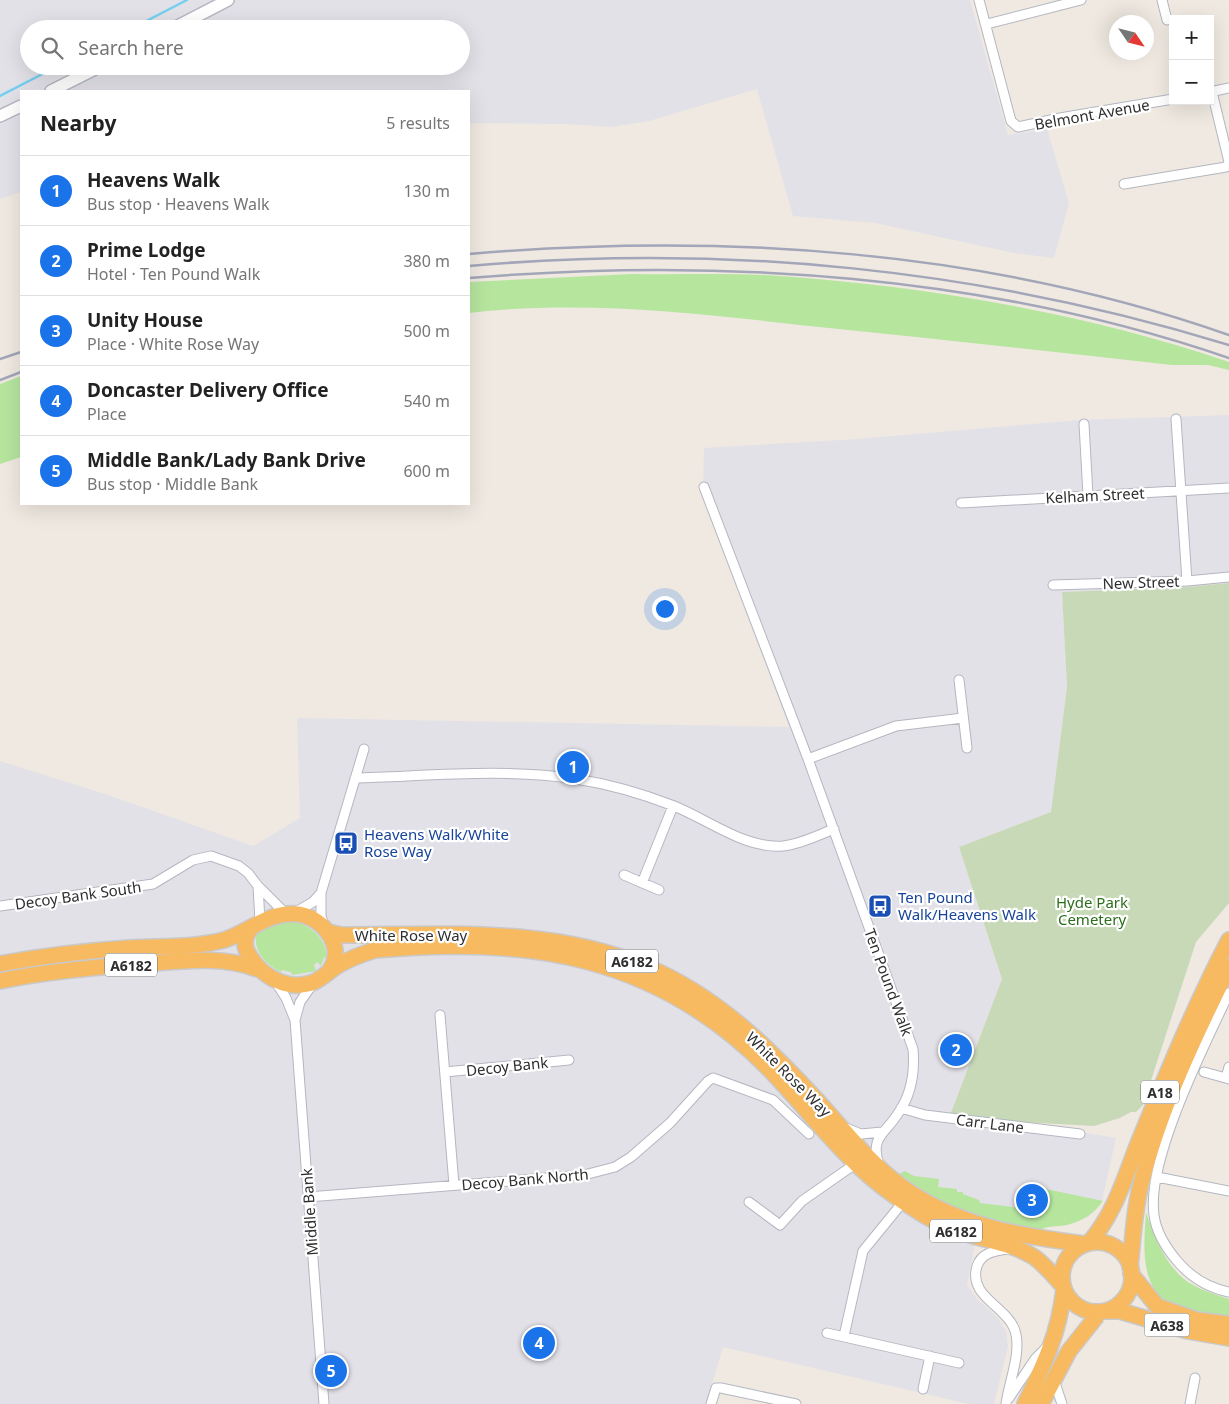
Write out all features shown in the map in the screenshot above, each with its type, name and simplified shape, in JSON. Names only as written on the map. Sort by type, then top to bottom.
[{"type":"highway","points":[[267,975],[246,951],[245,940],[256,924],[289,914]]},
{"type":"highway","name":"White Rose Way","points":[[289,914],[307,917],[326,930],[342,935],[491,935],[551,940],[600,951],[646,966],[696,992],[727,1014],[786,1066],[880,1169],[902,1186],[949,1214],[992,1228],[1086,1243]]},
{"type":"highway","name":"A6182","points":[[0,964],[116,949],[206,944],[225,939],[256,924]]},
{"type":"highway","name":"White Rose Way","points":[[322,977],[335,961],[335,952],[326,930]]},
{"type":"highway","name":"A18","points":[[1086,1243],[1101,1229],[1118,1199],[1191,1018],[1229,940]]},
{"type":"highway","name":"White Rose Way","points":[[0,981],[31,974],[83,968],[194,960],[235,962],[293,985],[322,977],[358,955],[375,950],[495,947],[553,953],[630,974],[671,992],[695,1007],[742,1043],[768,1068],[855,1164],[874,1181],[903,1202],[930,1219],[956,1231],[1032,1256],[1046,1267],[1063,1287]]},
{"type":"highway","name":"A18","points":[[1131,1271],[1135,1214],[1141,1181],[1153,1142],[1186,1060],[1229,967]]},
{"type":"highway","points":[[1025,1404],[1053,1342],[1063,1308],[1063,1287],[1063,1267],[1069,1256],[1086,1243],[1102,1242],[1114,1246],[1124,1254],[1131,1271],[1128,1292],[1118,1304],[1103,1311],[1090,1312],[1076,1306],[1063,1287]]},
{"type":"highway","name":"A638","points":[[1131,1271],[1157,1306],[1198,1320],[1229,1324]]},
{"type":"highway","points":[[1041,1404],[1079,1336],[1103,1311]]},
{"type":"highway","name":"A638","points":[[1103,1311],[1120,1311],[1188,1331],[1229,1338]]},
{"type":"street","points":[[189,20],[228,0]]},
{"type":"street","points":[[979,0],[987,24],[1081,0]]},
{"type":"street","points":[[1162,0],[1167,20]]},
{"type":"street","name":"Belmont Avenue","points":[[987,24],[1013,124],[1018,127],[1169,100]]},
{"type":"street","points":[[53,90],[83,75]]},
{"type":"street","points":[[1214,91],[1229,88]]},
{"type":"street","points":[[1124,184],[1229,164],[1214,104]]},
{"type":"street","points":[[0,116],[20,106]]},
{"type":"street","points":[[1176,419],[1187,581]]},
{"type":"street","points":[[1084,424],[1088,495]]},
{"type":"street","name":"Ten Pound Walk","points":[[704,487],[808,758],[913,1049],[911,1086],[901,1108],[882,1132],[875,1149],[880,1169]]},
{"type":"street","name":"Kelham Street","points":[[961,503],[1229,488]]},
{"type":"street","name":"New Street","points":[[1053,585],[1187,581],[1229,577]]},
{"type":"street","points":[[959,680],[966,748]]},
{"type":"street","points":[[808,758],[896,726],[963,718]]},
{"type":"street","points":[[326,930],[321,916],[321,893],[364,749]]},
{"type":"street","points":[[355,778],[537,775],[601,784],[673,806],[755,844],[783,846],[798,843],[834,829]]},
{"type":"street","points":[[642,883],[673,806]]},
{"type":"street","name":"Decoy Bank South","points":[[0,906],[154,884],[193,860],[211,856],[238,866],[248,873],[258,886],[289,914]]},
{"type":"street","points":[[624,876],[659,890]]},
{"type":"street","points":[[256,924],[258,886]]},
{"type":"street","points":[[289,914],[313,902],[321,893]]},
{"type":"street","name":"Middle Bank","points":[[267,975],[286,998],[295,1020],[324,1404]]},
{"type":"street","name":"Middle Bank","points":[[295,1020],[305,992],[322,977]]},
{"type":"street","points":[[1229,993],[1165,1143],[1153,1202],[1154,1215],[1165,1245],[1182,1266],[1197,1280],[1229,1292]]},
{"type":"street","points":[[1219,1013],[1229,1017]]},
{"type":"street","name":"Decoy Bank","points":[[440,1015],[454,1185]]},
{"type":"street","name":"Decoy Bank","points":[[445,1072],[569,1060]]},
{"type":"street","points":[[1204,1072],[1228,1078],[1229,1067]]},
{"type":"street","name":"Decoy Bank North","points":[[308,1197],[584,1175],[615,1166],[648,1144],[713,1078],[773,1100],[809,1134]]},
{"type":"street","name":"Carr Lane","points":[[901,1108],[925,1115],[1080,1134]]},
{"type":"street","points":[[838,1124],[861,1134],[882,1132]]},
{"type":"street","points":[[749,1202],[780,1225],[802,1201],[855,1164]]},
{"type":"street","points":[[1157,1177],[1229,1190]]},
{"type":"street","points":[[844,1336],[863,1251],[903,1202]]},
{"type":"street","points":[[1006,1404],[1016,1349],[1014,1329],[1000,1308],[982,1294],[975,1277],[979,1262],[985,1255],[992,1251],[1015,1249]]},
{"type":"street","points":[[827,1333],[959,1363]]},
{"type":"street","points":[[1006,1404],[1033,1360],[1053,1342]]},
{"type":"street","points":[[1016,1349],[1021,1358],[1033,1360]]},
{"type":"street","points":[[923,1389],[930,1356]]},
{"type":"street","points":[[1190,1404],[1195,1378]]},
{"type":"street","points":[[1054,1379],[1062,1404]]},
{"type":"street","points":[[711,1404],[716,1388],[796,1404]]},
{"type":"shaded area","points":[[0,0],[970,0],[1008,135],[1047,129],[1069,203],[1054,258],[1014,253],[875,223],[793,216],[757,89],[649,121],[611,127],[567,124],[470,123],[470,90],[20,90],[20,192],[0,199]]},
{"type":"shaded area","points":[[1229,415],[1229,583],[1186,587],[1062,592],[1067,687],[1051,812],[959,847],[1002,979],[949,1118],[1069,1130],[1116,1138],[1102,1201],[1088,1217],[1066,1225],[1047,1226],[1040,1230],[1006,1225],[975,1244],[967,1285],[977,1299],[997,1317],[1006,1331],[1008,1347],[994,1404],[969,1404],[723,1347],[706,1404],[0,1404],[0,761],[105,794],[253,846],[300,818],[297,718],[789,727],[703,498],[704,448],[858,439],[1079,420]]},
{"type":"green space","points":[[633,274],[733,274],[766,275],[882,286],[1000,304],[1059,315],[1117,329],[1174,344],[1229,362],[1229,370],[1208,365],[1172,365],[688,313],[557,307],[470,313],[470,282]]},
{"type":"green space","points":[[20,376],[20,457],[0,464],[0,384]]},
{"type":"green space","name":"Hyde Park Cemetery","points":[[1229,583],[1229,903],[1196,942],[1143,1105],[1136,1112],[1131,1112],[1120,1118],[1094,1126],[949,1118],[1002,979],[959,847],[1051,812],[1067,687],[1062,592],[1186,587]]},
{"type":"green space","points":[[295,921],[312,930],[324,945],[326,958],[324,957],[321,966],[317,962],[314,965],[316,971],[292,975],[291,972],[282,970],[281,972],[265,961],[258,950],[256,945],[257,932],[270,922]]},
{"type":"green space","points":[[905,1171],[914,1176],[939,1179],[938,1187],[957,1189],[957,1192],[963,1192],[963,1194],[979,1200],[980,1203],[1013,1207],[1041,1214],[1046,1189],[1103,1201],[1092,1213],[1078,1221],[1040,1230],[968,1215],[937,1200],[899,1174]]},
{"type":"green space","points":[[1146,1212],[1163,1253],[1176,1272],[1193,1285],[1229,1299],[1229,1318],[1176,1308],[1164,1300],[1155,1290],[1149,1279],[1146,1266],[1144,1239]]},
{"type":"waterway","points":[[148,20],[187,0]]},
{"type":"waterway","points":[[0,96],[41,75]]},
{"type":"railway","points":[[470,254],[564,248],[661,245],[854,254],[949,266],[1044,283],[1138,306],[1229,335]]},
{"type":"railway","points":[[470,266],[565,260],[661,258],[757,261],[853,268],[948,281],[1042,297],[1136,319],[1229,345]]},
{"type":"railway","points":[[470,278],[564,272],[660,270],[757,272],[853,279],[949,291],[1044,308],[1137,330],[1229,358]]},
{"type":"railway","points":[[0,359],[20,352]]},
{"type":"railway","points":[[0,380],[20,372]]},
{"type":"place","name":"Heavens Walk","points":[[573,767]]},
{"type":"place","name":"Heavens Walk/White Rose Way","points":[[346,843]]},
{"type":"place","name":"Ten Pound Walk/Heavens Walk","points":[[880,906]]},
{"type":"place","name":"Prime Lodge","points":[[956,1050]]},
{"type":"place","name":"Unity House","points":[[1032,1200]]},
{"type":"place","name":"Doncaster Delivery Office","points":[[539,1343]]},
{"type":"place","name":"Middle Bank/Lady Bank Drive","points":[[331,1371]]}]
